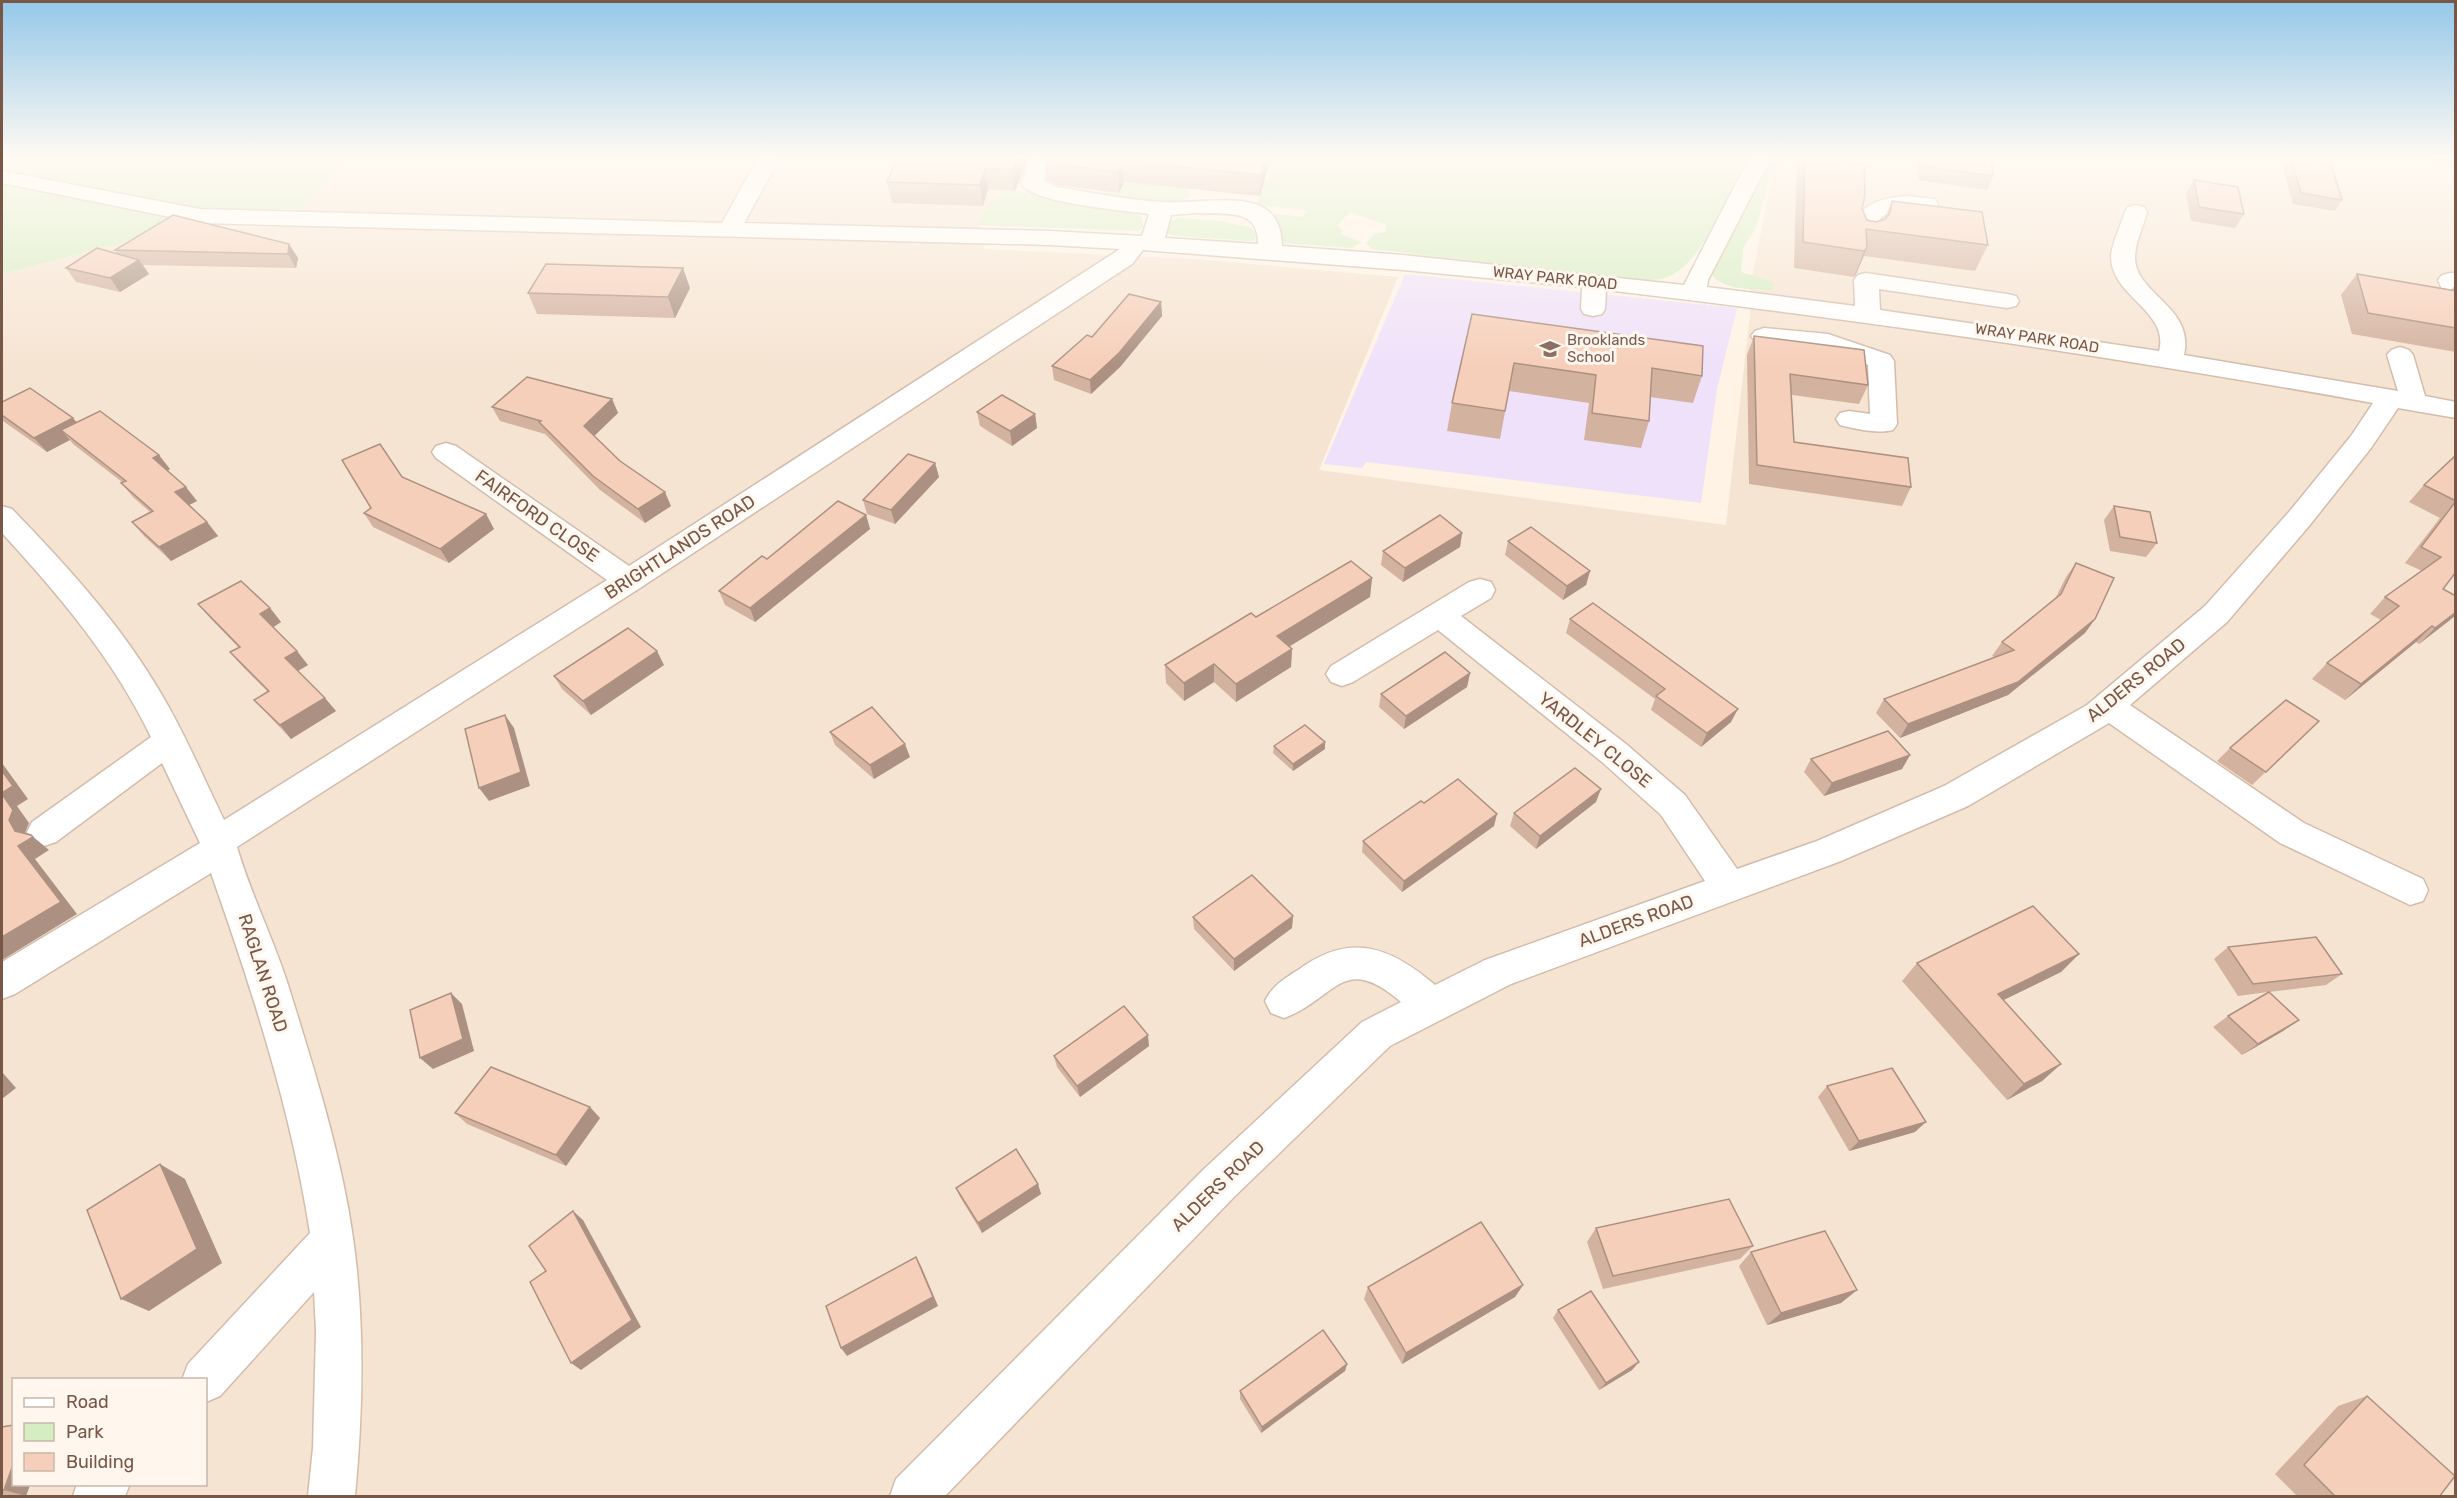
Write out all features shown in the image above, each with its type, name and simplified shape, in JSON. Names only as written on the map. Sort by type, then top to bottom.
[{"type":"street","name":"WRAY PARK ROAD","points":[[574,226],[958,235],[1143,243],[1270,252],[1594,282],[1695,292],[2010,333],[2456,410]]},
{"type":"street","points":[[729,230],[731,226]]},
{"type":"street","points":[[1143,243],[1154,226]]},
{"type":"street","points":[[1267,226],[1270,231],[1270,252]]},
{"type":"street","points":[[1695,292],[1696,280],[1724,226]]},
{"type":"street","points":[[1865,226],[1868,314]]},
{"type":"street","points":[[2132,226],[2123,257],[2130,280],[2165,318],[2175,339],[2170,359]]},
{"type":"street","name":"BRIGHTLANDS ROAD","points":[[2,982],[218,846],[629,580],[1124,259],[1143,243]]},
{"type":"street","points":[[1865,258],[2007,301]]},
{"type":"street","points":[[2456,280],[2450,280],[2456,296]]},
{"type":"street","points":[[1593,309],[1594,282]]},
{"type":"street","points":[[1815,307],[1815,320],[1828,342]]},
{"type":"street","points":[[1764,336],[1828,342],[1881,361],[1884,424],[1849,419]]},
{"type":"street","points":[[2400,355],[2401,400]]},
{"type":"street","name":"ALDERS ROAD","points":[[913,1497],[1219,1183],[1376,1034],[1498,972],[1829,851],[1956,796],[2098,714],[2216,614],[2299,519],[2361,442],[2386,406],[2401,400]]},
{"type":"street","name":"FAIRFORD CLOSE","points":[[446,452],[629,580]]},
{"type":"street","name":"RAGLAN ROAD","points":[[2,516],[67,585],[111,644],[151,704],[218,846],[269,985],[297,1082],[325,1196],[332,1240],[338,1330],[336,1449],[331,1497]]},
{"type":"street","points":[[1342,674],[1480,590]]},
{"type":"street","name":"YARDLEY CLOSE","points":[[1438,615],[1614,753],[1673,805],[1729,887]]},
{"type":"street","points":[[2108,706],[2292,833],[2410,890]]},
{"type":"street","points":[[44,832],[83,806],[136,761],[168,743]]},
{"type":"street","points":[[1284,1002],[1331,969],[1350,962],[1371,964],[1388,970],[1406,982],[1432,1006]]},
{"type":"street","points":[[206,1378],[332,1240]]},
{"type":"shaded area","points":[[284,226],[979,226],[984,249],[1195,259],[1398,277],[1319,470],[1726,525],[1750,314],[1750,288],[1762,226],[2455,226],[2455,1496],[2,1496],[2,274],[177,228]]},
{"type":"shaded area","name":"Brooklands School","points":[[1405,274],[1737,308],[1717,389],[1701,503],[1366,462],[1362,468],[1324,464]]},
{"type":"green space","points":[[2,226],[182,226],[167,231],[2,274]]},
{"type":"green space","points":[[1003,226],[1143,226],[1139,231]]},
{"type":"green space","points":[[1167,226],[1242,226],[1252,228],[1258,237],[1252,241],[1163,233]]},
{"type":"green space","points":[[1272,226],[1339,226],[1343,231],[1340,234],[1361,242],[1352,248],[1280,243]]},
{"type":"green space","points":[[1387,226],[1714,226],[1702,246],[1675,273],[1661,279],[1649,280],[1372,249],[1366,243],[1375,234],[1385,232]]},
{"type":"green space","points":[[1732,226],[1756,226],[1743,248],[1741,272],[1774,282],[1773,290],[1732,287],[1718,280],[1712,275],[1718,252]]},
{"type":"building","points":[[155,226],[217,226],[289,244],[288,254],[115,250]]},
{"type":"building","points":[[1803,226],[1985,226],[1988,245],[1866,229],[1867,248],[1864,251],[1803,242]]},
{"type":"building","points":[[97,248],[139,260],[110,278],[66,268]]},
{"type":"building","points":[[546,264],[683,268],[668,297],[528,293]]},
{"type":"building","points":[[2357,274],[2456,291],[2456,328],[2368,313]]},
{"type":"building","points":[[1129,294],[1161,302],[1119,353],[1090,380],[1052,366],[1087,335],[1092,337]]},
{"type":"building","points":[[1472,314],[1703,346],[1702,376],[1652,368],[1649,421],[1592,413],[1596,375],[1514,363],[1505,411],[1452,403]]},
{"type":"building","points":[[1754,336],[1864,350],[1868,385],[1790,374],[1794,442],[1908,458],[1911,487],[1757,465]]},
{"type":"building","points":[[527,377],[612,399],[584,426],[620,461],[665,492],[638,509],[593,476],[539,422],[541,421],[492,407]]},
{"type":"building","points":[[30,388],[73,418],[34,438],[2,415],[2,402]]},
{"type":"building","points":[[1002,395],[1035,414],[1010,431],[977,412]]},
{"type":"building","points":[[100,411],[159,455],[153,458],[186,487],[175,492],[207,522],[159,547],[132,522],[153,511],[121,483],[126,481],[61,430]]},
{"type":"building","points":[[380,444],[402,477],[486,514],[440,549],[364,513],[371,508],[342,460]]},
{"type":"building","points":[[908,454],[935,463],[891,510],[863,500]]},
{"type":"building","points":[[2454,457],[2456,458],[2456,501],[2424,485]]},
{"type":"building","points":[[838,501],[866,515],[750,608],[719,591],[762,556],[767,559]]},
{"type":"building","points":[[2456,501],[2456,572],[2443,589],[2456,596],[2456,612],[2435,628],[2432,626],[2361,684],[2327,663],[2399,606],[2385,597],[2441,557],[2421,547]]},
{"type":"building","points":[[2114,506],[2150,512],[2157,543],[2120,537]]},
{"type":"building","points":[[1440,515],[1462,533],[1405,568],[1383,551]]},
{"type":"building","points":[[1531,527],[1590,571],[1567,586],[1508,541]]},
{"type":"building","points":[[1351,561],[1372,578],[1277,636],[1292,649],[1236,684],[1214,664],[1184,683],[1165,665],[1251,613],[1256,617]]},
{"type":"building","points":[[2076,563],[2114,578],[2095,619],[2018,682],[1908,724],[1884,699],[2014,650],[2002,642],[2061,594]]},
{"type":"building","points":[[241,581],[270,608],[260,614],[297,651],[285,658],[325,698],[280,725],[254,700],[269,691],[230,652],[240,647],[198,604]]},
{"type":"building","points":[[1593,603],[1738,709],[1707,733],[1656,696],[1665,689],[1570,619]]},
{"type":"building","points":[[628,628],[657,651],[583,701],[554,676]]},
{"type":"building","points":[[1445,652],[1470,673],[1406,716],[1381,694]]},
{"type":"building","points":[[2286,700],[2319,721],[2266,772],[2230,748]]},
{"type":"building","points":[[872,707],[905,744],[870,765],[830,732]]},
{"type":"building","points":[[505,715],[521,772],[479,788],[465,729]]},
{"type":"building","points":[[1305,725],[1325,742],[1293,764],[1274,746]]},
{"type":"building","points":[[1888,731],[1910,755],[1832,783],[1811,759]]},
{"type":"building","points":[[1575,768],[1601,789],[1540,836],[1514,813]]},
{"type":"building","points":[[2,771],[13,786],[2,793]]},
{"type":"building","points":[[1458,779],[1497,814],[1404,881],[1363,841]]},
{"type":"building","points":[[2,794],[13,810],[9,820],[15,831],[33,837],[18,846],[61,902],[2,937]]},
{"type":"building","points":[[1252,875],[1293,916],[1234,959],[1193,917]]},
{"type":"building","points":[[2033,906],[2079,954],[1998,994],[2061,1064],[2024,1084],[1917,963]]},
{"type":"building","points":[[2316,937],[2342,974],[2253,984],[2228,947]]},
{"type":"building","points":[[2269,992],[2299,1020],[2258,1044],[2228,1016]]},
{"type":"building","points":[[451,993],[463,1039],[420,1058],[410,1010]]},
{"type":"building","points":[[1124,1006],[1148,1035],[1077,1086],[1054,1056]]},
{"type":"building","points":[[491,1067],[590,1107],[556,1155],[455,1113]]},
{"type":"building","points":[[1892,1068],[1926,1122],[1859,1141],[1827,1086]]},
{"type":"building","points":[[1016,1149],[1038,1184],[978,1223],[956,1188]]},
{"type":"building","points":[[160,1164],[197,1249],[121,1299],[87,1210]]},
{"type":"building","points":[[1729,1199],[1753,1246],[1613,1276],[1596,1228]]},
{"type":"building","points":[[573,1211],[632,1320],[571,1363],[530,1282],[546,1271],[529,1246]]},
{"type":"building","points":[[1481,1222],[1523,1285],[1406,1353],[1368,1287]]},
{"type":"building","points":[[1825,1231],[1857,1290],[1781,1313],[1751,1252]]},
{"type":"building","points":[[916,1257],[933,1297],[841,1348],[826,1306]]},
{"type":"building","points":[[1591,1291],[1639,1362],[1606,1383],[1558,1310]]},
{"type":"building","points":[[1323,1330],[1347,1364],[1262,1427],[1240,1391]]},
{"type":"building","points":[[2367,1396],[2455,1476],[2439,1497],[2336,1497],[2304,1465]]},
{"type":"building","points":[[12,1425],[12,1468],[2,1491],[2,1427]]},
{"type":"place","name":"Brooklands School","points":[[1550,349]]}]
